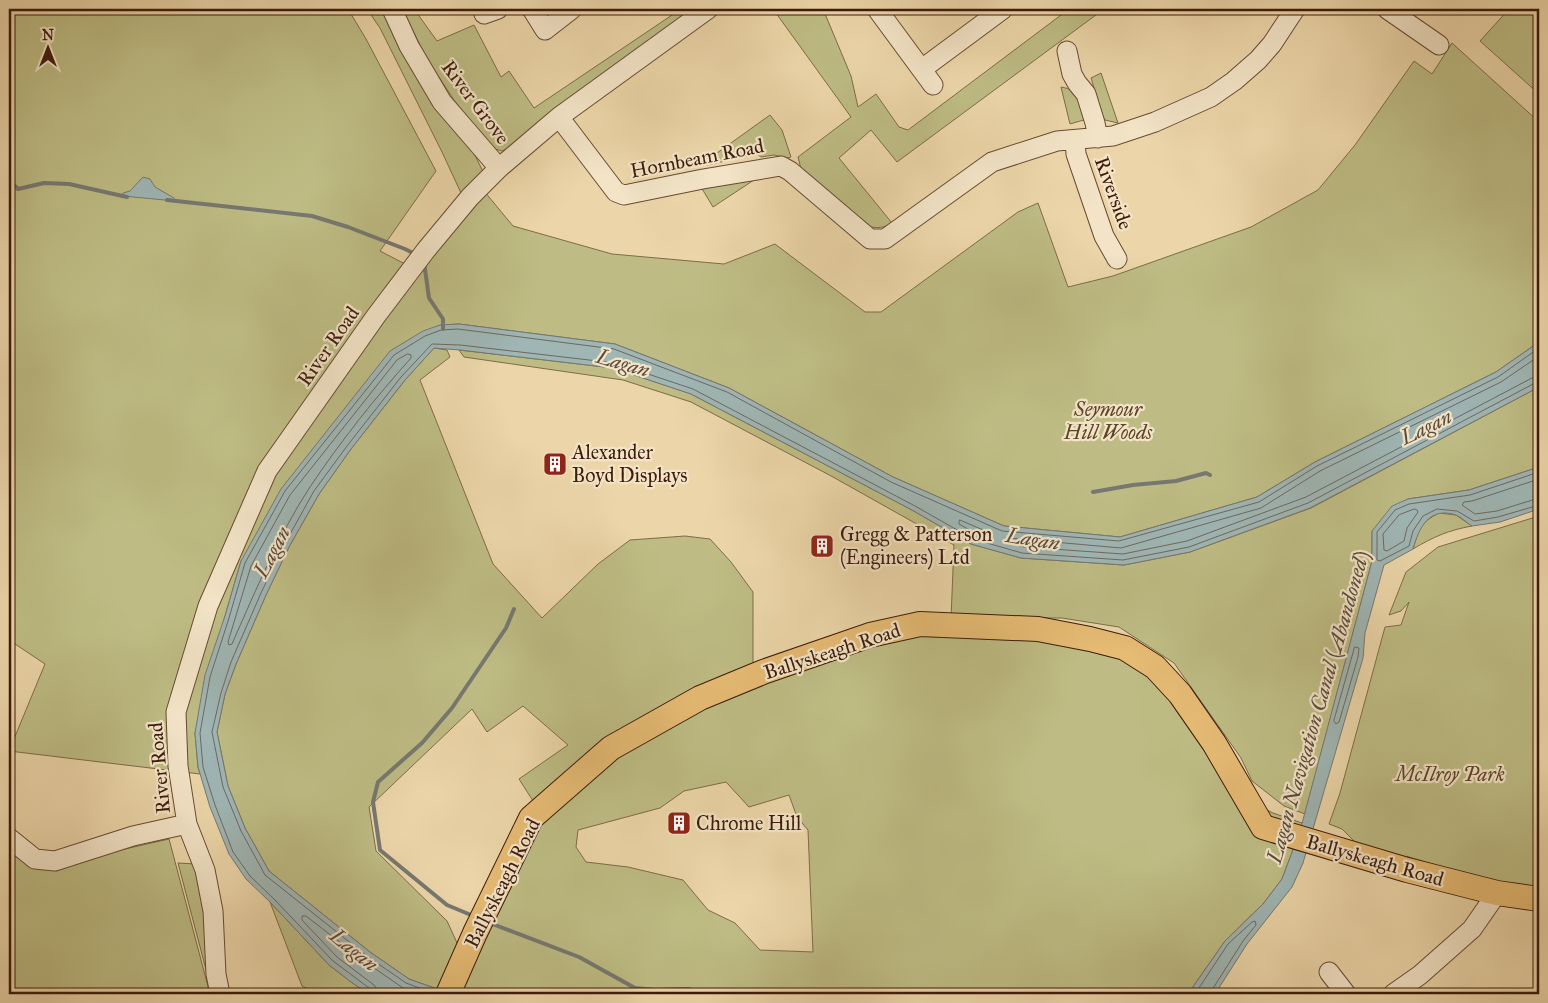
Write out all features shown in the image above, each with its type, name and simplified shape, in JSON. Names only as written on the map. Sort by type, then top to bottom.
[{"type":"main road","name":"Ballyskeagh Road","points":[[448,994],[475,933],[531,818],[611,748],[700,698],[763,672],[870,635],[920,624],[1038,629],[1124,648],[1155,667],[1180,694],[1214,743],[1263,827],[1407,870],[1497,893],[1539,899]]},
{"type":"street","name":"River Grove","points":[[392,9],[409,46],[442,102],[499,168]]},
{"type":"street","points":[[532,9],[545,30],[572,9]]},
{"type":"street","name":"River Road","points":[[220,994],[216,974],[212,911],[205,870],[187,824],[178,766],[176,712],[208,606],[267,471],[376,316],[470,197],[499,168],[559,117],[708,9]]},
{"type":"street","points":[[877,9],[933,85]]},
{"type":"street","points":[[922,69],[1003,9]]},
{"type":"street","name":"Hornbeam Road","points":[[559,117],[616,192],[624,195],[702,179],[782,166],[870,239],[885,239],[992,162],[1057,141],[1113,136],[1155,122],[1211,97],[1234,81],[1258,60],[1272,44],[1295,9]]},
{"type":"street","points":[[1387,9],[1439,45]]},
{"type":"street","points":[[1067,51],[1072,74],[1086,94],[1098,138]]},
{"type":"street","name":"Riverside","points":[[1075,140],[1076,154],[1104,236],[1117,259]]},
{"type":"street","name":"River Road","points":[[9,838],[35,859],[55,861],[133,836],[187,824]]},
{"type":"street","points":[[1393,994],[1420,975],[1472,929],[1497,893]]},
{"type":"street","points":[[1329,972],[1346,994]]},
{"type":"green space","name":"Seymour Hill Woods","points":[[9,9],[348,9],[436,171],[380,251],[409,266],[467,206],[380,28],[367,9],[384,9],[472,149],[485,176],[484,191],[513,226],[612,254],[724,264],[775,244],[865,312],[881,312],[1018,212],[1038,203],[1068,287],[1113,276],[1251,227],[1318,190],[1355,145],[1414,61],[1432,74],[1452,43],[1539,122],[1539,342],[1496,372],[1315,462],[1257,497],[1120,537],[1004,526],[893,477],[729,388],[615,344],[459,324],[440,325],[241,561],[195,733],[200,774],[9,751],[45,664],[9,640]]},
{"type":"green space","points":[[402,9],[414,9],[437,41],[474,25],[501,77],[509,71],[534,108],[681,9],[699,9],[513,146],[502,151],[492,148],[454,100],[427,59]]},
{"type":"green space","points":[[773,9],[823,9],[851,76],[858,107],[876,94],[899,127],[908,130],[1069,9],[1104,9],[897,162],[871,130],[839,158],[892,223],[877,228],[871,227],[801,169],[798,157],[851,117]]},
{"type":"green space","points":[[1509,9],[1539,9],[1539,94],[1480,41]]},
{"type":"green space","points":[[1101,73],[1118,123],[1105,120],[1103,117],[1091,78]]},
{"type":"green space","points":[[1061,87],[1076,94],[1087,119],[1070,124]]},
{"type":"green space","points":[[770,115],[782,130],[791,157],[774,155],[761,157],[757,154],[707,165],[703,163]]},
{"type":"green space","points":[[757,178],[713,207],[701,187]]},
{"type":"green space","points":[[434,348],[447,350],[450,357],[420,380],[493,564],[542,618],[598,564],[630,540],[685,536],[710,539],[731,562],[753,592],[753,670],[696,694],[605,743],[535,804],[519,779],[568,745],[523,706],[487,732],[472,709],[369,807],[376,851],[447,921],[458,945],[454,956],[470,962],[504,886],[536,823],[616,751],[705,703],[752,684],[922,630],[1071,640],[1120,653],[1151,672],[1174,695],[1205,733],[1253,827],[1260,834],[1294,847],[1282,879],[1263,904],[1225,941],[1188,994],[719,994],[694,992],[687,994],[451,994],[409,979],[370,952],[269,871],[245,828],[228,786],[217,732],[225,694],[236,664],[289,547],[319,494],[351,449],[405,380]],"holes":[[[726,782],[749,807],[789,795],[797,817],[808,830],[813,952],[760,950],[735,923],[708,910],[683,880],[628,867],[586,862],[576,847],[578,830],[660,808],[684,791]]]},
{"type":"green space","points":[[459,350],[613,368],[691,394],[912,510],[971,544],[1021,558],[1124,565],[1190,552],[1311,508],[1539,387],[1539,467],[1469,490],[1408,499],[1372,531],[1372,561],[1305,814],[1284,806],[1252,781],[1241,758],[1174,663],[1119,627],[1062,618],[951,618],[954,545],[833,477],[691,402],[623,380],[464,357]]},
{"type":"green space","points":[[1439,513],[1456,515],[1472,526],[1441,534],[1413,549],[1421,527]]},
{"type":"green space","name":"McIlroy Park","points":[[1539,516],[1539,889],[1490,881],[1406,856],[1404,859],[1362,849],[1342,829],[1329,824],[1340,793],[1385,627],[1401,625],[1409,602],[1401,611],[1389,615],[1406,572],[1438,547]]},
{"type":"green space","points":[[1263,808],[1302,823],[1300,831],[1272,821]]},
{"type":"green space","points":[[169,839],[210,994],[9,994],[9,843],[54,865]]},
{"type":"green space","points":[[178,863],[196,864],[204,890],[209,981]]},
{"type":"green space","points":[[270,902],[329,965],[369,994],[318,994],[302,986]]},
{"type":"water","points":[[143,177],[150,179],[155,187],[174,198],[175,201],[123,196],[123,193],[130,191]]},
{"type":"water","name":"Lagan","points":[[459,324],[615,344],[729,388],[893,477],[1004,526],[1120,537],[1257,497],[1315,462],[1496,372],[1539,342],[1539,387],[1310,508],[1190,552],[1124,565],[1021,558],[971,544],[912,510],[691,394],[613,368],[434,348],[405,380],[351,449],[319,494],[289,547],[236,664],[225,694],[217,732],[228,786],[245,828],[269,871],[370,952],[409,979],[451,994],[369,994],[329,965],[246,879],[229,854],[210,807],[198,767],[195,733],[205,675],[241,561],[281,489],[390,351],[423,331],[440,325]]},
{"type":"water","points":[[1539,467],[1539,509],[1500,522],[1472,526],[1456,515],[1447,513],[1432,516],[1422,527],[1413,549],[1384,565],[1365,633],[1363,658],[1303,863],[1292,887],[1247,944],[1215,994],[1188,994],[1225,941],[1263,904],[1282,879],[1300,831],[1372,561],[1372,531],[1392,506],[1408,499],[1469,490]]},
{"type":"waterway","points":[[9,180],[18,189],[44,183],[69,184],[127,197]]},
{"type":"waterway","points":[[167,200],[312,216],[348,227],[417,255]]},
{"type":"waterway","points":[[424,262],[429,298],[443,319],[443,329]]},
{"type":"waterway","points":[[1093,492],[1133,485],[1176,481],[1206,473],[1210,475]]},
{"type":"waterway","points":[[471,915],[447,905],[380,850],[373,802],[378,782],[422,743],[452,708],[506,628],[514,609]]},
{"type":"waterway","points":[[495,925],[579,957],[635,988],[655,990],[689,989],[694,992]]},
{"type":"place","name":"Alexander Boyd Displays","points":[[555,464]]},
{"type":"place","name":"Gregg & Patterson (Engineers) Ltd","points":[[822,546]]},
{"type":"place","name":"Chrome Hill","points":[[679,823]]},
{"type":"water label","name":"Lagan Navigation Canal (Abandoned)","points":[[1318,707]]}]
